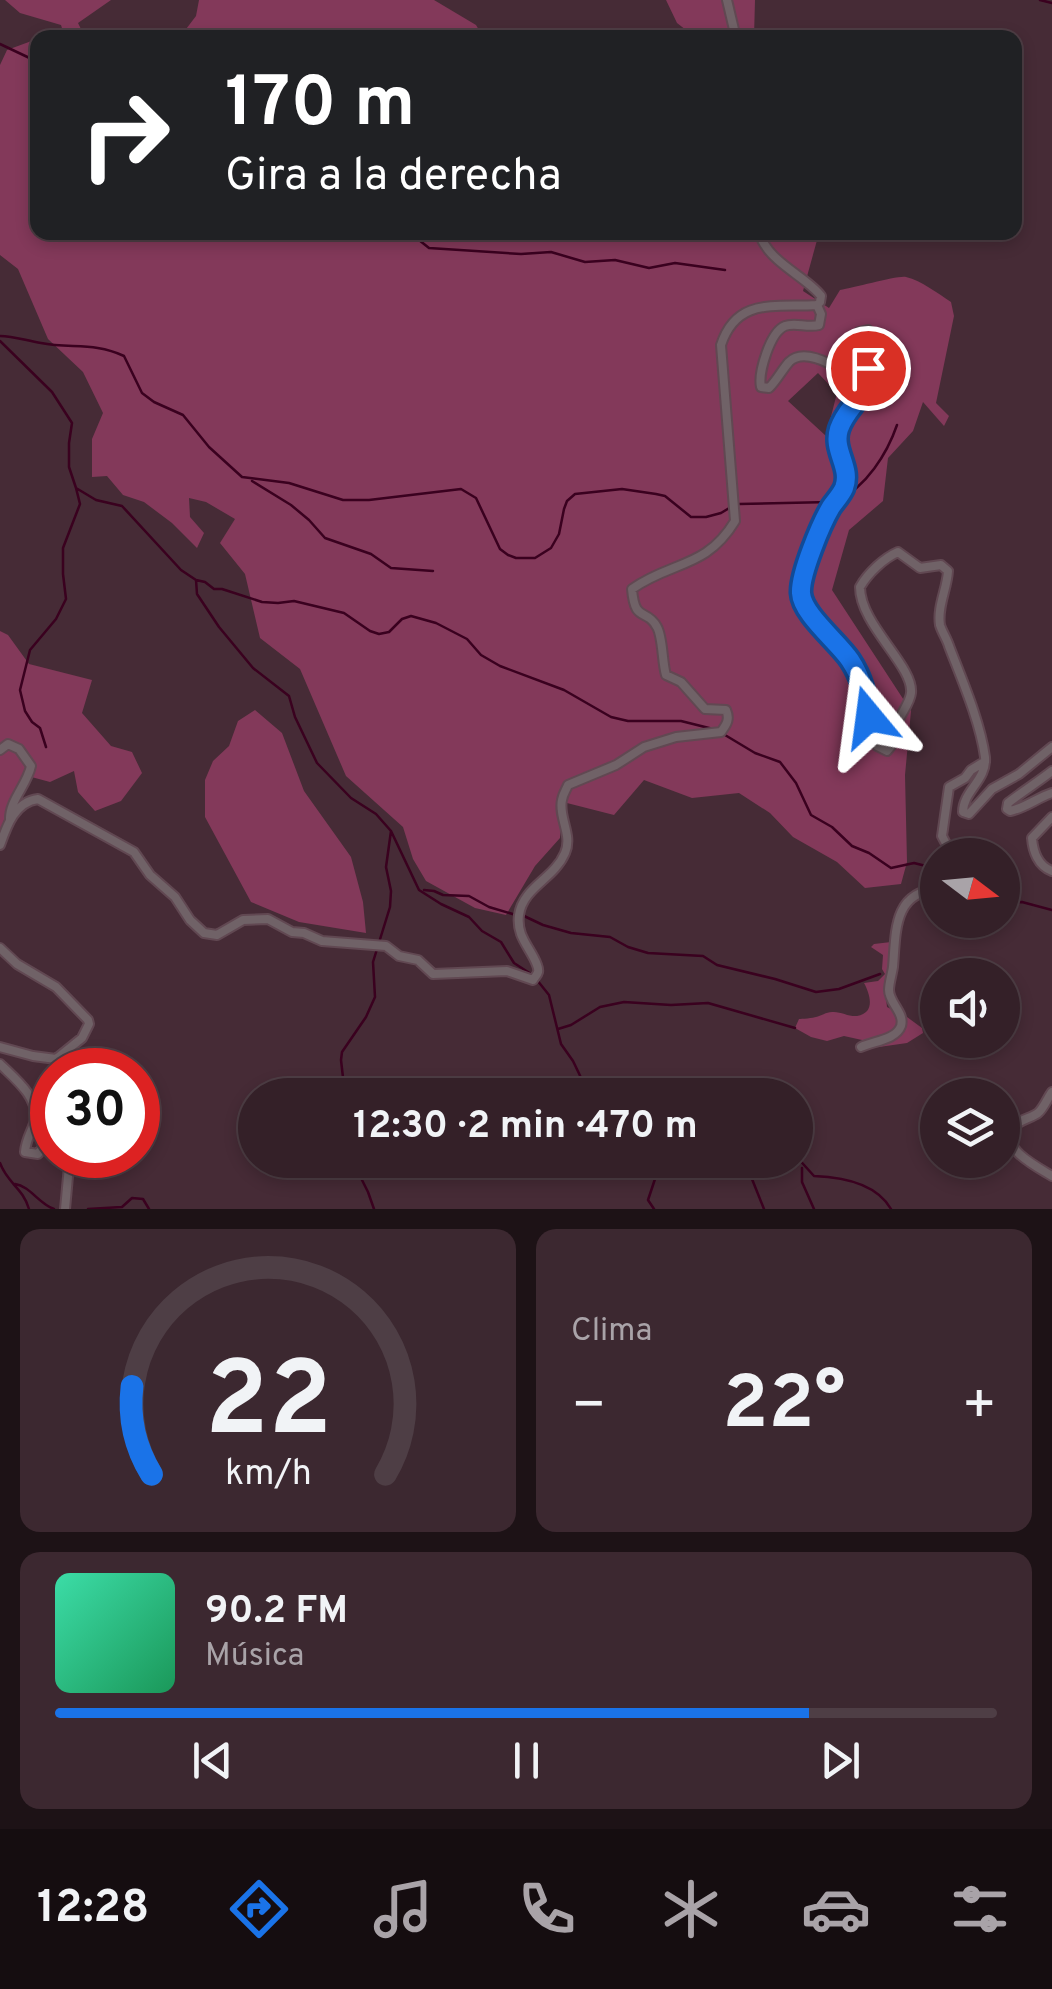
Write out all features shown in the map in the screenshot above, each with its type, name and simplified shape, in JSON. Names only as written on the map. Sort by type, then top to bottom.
[{"type":"street","points":[[727,0],[734,30]]},
{"type":"street","points":[[762,240],[784,268],[820,293],[817,305]]},
{"type":"street","points":[[817,305],[821,314],[819,325],[785,326],[776,334],[759,380],[761,387],[769,388],[797,357],[821,360],[843,371],[850,369],[859,332],[868,330],[874,338],[865,390],[838,432],[836,444],[845,469],[844,487],[824,520],[801,588],[804,604],[852,662],[864,684],[874,741],[887,751],[894,743],[911,689],[866,614],[860,586],[896,552],[920,568],[945,566],[948,574],[940,624],[967,694],[985,767],[962,807],[966,814],[992,789],[1019,774],[1052,747]]},
{"type":"street","points":[[0,845],[10,820],[25,802],[38,799],[126,847],[204,933],[216,935],[243,920],[268,918],[292,932],[322,941],[386,946],[399,956],[418,960],[433,974],[507,971],[533,980],[538,966],[524,943],[519,916],[526,897],[548,878],[564,854],[567,833],[560,802],[568,785],[616,765],[644,748],[676,736],[720,732],[726,725],[726,710],[706,709],[681,682],[666,675],[659,630],[633,605],[632,589],[713,550],[735,522],[721,346],[726,330],[754,308],[817,305]]},
{"type":"street","points":[[0,750],[8,744],[19,749],[31,766],[10,820]]},
{"type":"street","points":[[943,838],[949,787],[984,762]]},
{"type":"street","points":[[1052,771],[1012,800],[1008,809],[1021,808],[1052,793]]},
{"type":"street","points":[[1052,817],[1032,838],[1037,858],[1045,869],[1052,871]]},
{"type":"street","points":[[861,1046],[894,1036],[901,1028],[902,1018],[889,991],[897,928],[906,901],[920,892]]},
{"type":"street","points":[[0,948],[16,964],[56,987],[89,1024],[82,1038],[56,1059],[0,1047]]},
{"type":"street","points":[[0,1064],[30,1098]]},
{"type":"street","points":[[1052,1092],[1038,1113],[1011,1129],[1009,1137],[1010,1144],[1022,1156],[1052,1176]]},
{"type":"street","points":[[30,1131],[25,1152],[30,1153]]},
{"type":"street","points":[[65,1209],[68,1178]]},
{"type":"shaded area","points":[[5,0],[111,0],[78,23],[82,30],[63,30],[61,25],[20,13]]},
{"type":"shaded area","points":[[199,0],[434,0],[479,30],[185,30],[196,16]]},
{"type":"shaded area","points":[[666,0],[755,0],[754,30],[686,30],[677,23]]},
{"type":"shaded area","points":[[30,42],[30,240],[817,240],[803,291],[829,308],[840,290],[901,277],[918,281],[951,302],[954,316],[936,403],[949,416],[944,426],[923,402],[913,431],[888,458],[883,501],[849,530],[832,590],[911,711],[905,775],[907,862],[901,884],[865,888],[837,862],[793,837],[770,813],[739,793],[692,798],[644,780],[614,815],[563,802],[560,838],[535,866],[506,915],[475,908],[426,881],[413,859],[403,827],[346,776],[300,669],[260,638],[245,574],[220,543],[235,519],[206,502],[189,498],[190,517],[204,533],[197,548],[144,502],[123,495],[107,476],[92,477],[92,439],[103,413],[83,372],[48,339],[18,269],[0,255],[0,65],[7,50]],"holes":[[[818,373],[837,393],[826,436],[788,401]]]},
{"type":"shaded area","points":[[0,631],[8,635],[29,664],[92,680],[82,713],[111,746],[132,752],[142,773],[121,801],[95,811],[78,792],[74,771],[50,782],[24,775],[8,804],[0,836]]},
{"type":"shaded area","points":[[255,710],[282,733],[304,791],[351,857],[363,902],[366,933],[299,922],[251,902],[205,817],[205,780],[213,761],[229,746],[238,721]]},
{"type":"shaded area","points":[[891,942],[885,988],[887,1007],[920,1027],[920,1035],[907,1043],[879,1047],[844,1036],[827,1041],[795,1028],[799,1019],[832,1012],[857,1016],[867,1011],[869,997],[864,983],[878,981],[885,974],[883,955],[871,947]]},
{"type":"waterway","points":[[1040,0],[1052,3]]},
{"type":"waterway","points":[[0,44],[30,58]]},
{"type":"waterway","points":[[419,240],[429,248],[551,252],[585,262],[615,260],[649,268],[675,263],[725,270]]},
{"type":"waterway","points":[[0,336],[103,349],[124,356],[142,393],[183,415],[209,447],[242,477],[289,483],[343,500],[461,489],[476,498],[500,549],[516,558],[535,558],[551,548],[559,534],[567,501],[575,494],[622,489],[656,494],[665,496],[691,517],[706,517],[731,507]]},
{"type":"waterway","points":[[0,341],[52,392],[72,423],[69,467],[76,488],[96,500],[122,506],[181,570],[196,580],[197,594],[219,627],[253,668],[289,696],[317,763],[391,831],[419,890],[469,917],[482,931],[501,942],[514,963],[531,974]]},
{"type":"waterway","points":[[838,500],[858,487],[874,468],[897,425]]},
{"type":"waterway","points":[[252,481],[291,505],[325,538],[371,554],[391,568],[433,571]]},
{"type":"waterway","points":[[46,747],[40,728],[25,711],[20,690],[30,650],[56,619],[66,599],[63,548],[80,504],[76,488]]},
{"type":"waterway","points":[[739,504],[830,502]]},
{"type":"waterway","points":[[196,580],[262,602],[294,601],[344,613],[379,634],[389,632],[411,616],[436,623],[467,639],[481,655],[500,666],[564,690],[611,717],[628,721],[681,721],[713,729]]},
{"type":"waterway","points":[[725,735],[780,762],[796,783],[811,815],[832,827],[852,846],[891,868],[920,864]]},
{"type":"waterway","points":[[343,1078],[342,1052],[375,997],[373,962],[390,907],[386,867],[391,831]]},
{"type":"waterway","points":[[424,890],[469,896],[516,915]]},
{"type":"waterway","points":[[1020,902],[1052,910]]},
{"type":"waterway","points":[[524,916],[571,933],[610,937],[648,953],[703,956],[717,965],[816,992],[839,989],[880,974]]},
{"type":"waterway","points":[[537,980],[549,995],[561,1044],[581,1078]]},
{"type":"waterway","points":[[558,1029],[600,1007],[624,1002],[708,1003],[795,1028]]},
{"type":"waterway","points":[[0,1163],[29,1209]]},
{"type":"waterway","points":[[813,1175],[867,1187],[891,1209]]},
{"type":"waterway","points":[[361,1178],[374,1209]]},
{"type":"waterway","points":[[654,1209],[648,1200],[655,1178]]},
{"type":"waterway","points":[[752,1178],[764,1209]]},
{"type":"waterway","points":[[802,1178],[814,1209]]},
{"type":"waterway","points":[[15,1184],[54,1209]]},
{"type":"waterway","points":[[88,1209],[122,1207],[132,1198],[143,1199],[149,1209]]},
{"type":"route","points":[[868,368],[863,394],[838,432],[836,444],[845,469],[844,487],[818,535],[801,596],[810,614],[852,662],[864,684],[869,717]]}]
